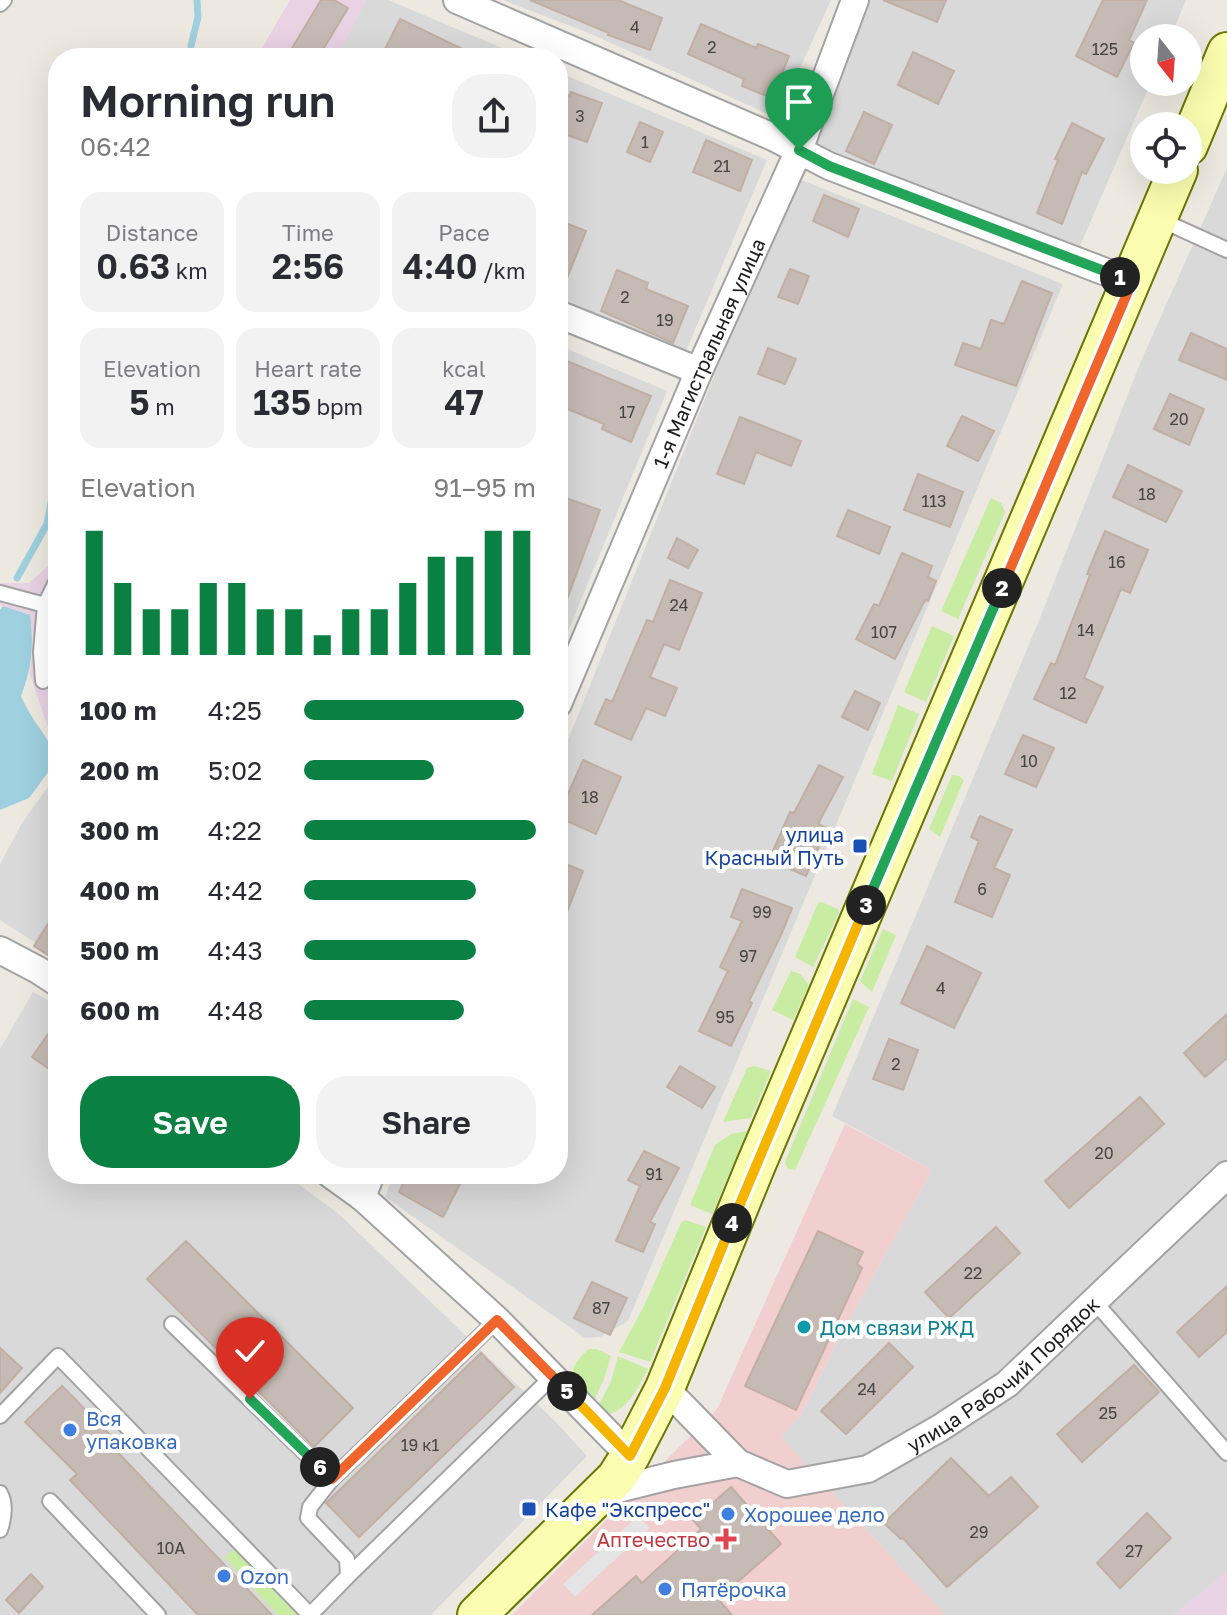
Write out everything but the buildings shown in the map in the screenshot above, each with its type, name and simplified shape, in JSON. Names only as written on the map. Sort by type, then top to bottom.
[{"type":"main road","points":[[1202,112],[1227,52]]},
{"type":"main road","points":[[477,1615],[616,1478],[665,1388],[755,1167],[1172,184]]},
{"type":"street","points":[[457,0],[566,48]]},
{"type":"street","name":"1-я Магистральная улица","points":[[568,680],[699,371],[799,150],[855,0]]},
{"type":"street","points":[[568,49],[829,166],[1132,282]]},
{"type":"street","points":[[568,318],[699,371]]},
{"type":"street","points":[[0,950],[48,977]]},
{"type":"street","name":"улица Рабочий Порядок","points":[[665,1388],[738,1463],[787,1484],[868,1469],[940,1428],[1007,1384],[1227,1175]]},
{"type":"street","points":[[366,1186],[630,1456]]},
{"type":"street","points":[[602,1493],[738,1463]]},
{"type":"lane","points":[[1158,218],[1227,250]]},
{"type":"lane","points":[[0,593],[45,605]]},
{"type":"lane","points":[[43,681],[41,652],[48,599]]},
{"type":"lane","points":[[1094,1301],[1227,1453]]},
{"type":"lane","points":[[348,1576],[347,1559],[308,1518],[310,1507],[332,1479],[497,1320]]},
{"type":"lane","points":[[172,1324],[332,1479]]},
{"type":"lane","points":[[0,1416],[58,1356],[310,1615],[552,1377]]},
{"type":"lane","points":[[0,1493],[3,1496],[4,1517],[0,1530]]},
{"type":"lane","points":[[50,1501],[158,1615]]},
{"type":"shaded area","points":[[290,0],[366,0],[342,48],[262,48]]},
{"type":"shaded area","points":[[366,0],[388,0],[502,48],[341,48]]},
{"type":"shaded area","points":[[503,0],[831,0],[777,118],[591,34]]},
{"type":"shaded area","points":[[870,0],[1186,0],[1176,24],[1130,24],[1130,96],[1145,96],[1138,112],[1130,112],[1130,131],[1080,246],[811,143]]},
{"type":"shaded area","points":[[568,76],[767,160],[678,370],[568,324]]},
{"type":"shaded area","points":[[1227,168],[1227,1572],[1174,1615],[945,1615],[781,1437],[801,1415],[840,1336],[932,1170],[832,1116],[1040,618],[1141,361]]},
{"type":"shaded area","points":[[794,177],[1063,284],[628,1321],[600,1337],[585,1338],[385,1197],[390,1184],[568,1184],[568,740]]},
{"type":"shaded area","points":[[568,349],[667,391],[568,632]]},
{"type":"shaded area","points":[[48,566],[48,725],[30,674],[33,637],[30,616],[0,605],[0,583],[29,583]]},
{"type":"shaded area","points":[[48,787],[48,951],[0,920],[0,864],[22,823]]},
{"type":"shaded area","points":[[33,992],[48,1000],[48,1184],[298,1184],[340,1215],[555,1421],[587,1456],[431,1615],[0,1615],[0,1049]]},
{"type":"shaded area","points":[[845,1124],[932,1170],[840,1336],[801,1415],[781,1437],[945,1615],[512,1615],[717,1409]]},
{"type":"shaded area","points":[[638,1516],[649,1528],[575,1597],[563,1584]]},
{"type":"shaded area","points":[[1227,1572],[1227,1615],[1174,1615]]},
{"type":"green space","points":[[991,498],[1001,503],[1005,512],[958,619],[941,611]]},
{"type":"green space","points":[[932,626],[954,636],[926,702],[904,692]]},
{"type":"green space","points":[[898,705],[919,714],[892,781],[872,774]]},
{"type":"green space","points":[[952,775],[964,780],[940,837],[929,829]]},
{"type":"green space","points":[[821,902],[838,909],[839,913],[813,967],[795,957]]},
{"type":"green space","points":[[883,929],[896,935],[872,992],[860,981]]},
{"type":"green space","points":[[791,971],[800,974],[809,985],[793,1020],[772,1010]]},
{"type":"green space","points":[[853,999],[869,1007],[795,1170],[788,1169],[785,1162]]},
{"type":"green space","points":[[754,1066],[771,1071],[751,1118],[723,1122],[747,1068]]},
{"type":"green space","points":[[747,1131],[712,1214],[690,1205],[715,1145],[731,1134]]},
{"type":"green space","points":[[685,1220],[706,1227],[650,1362],[619,1352],[644,1306],[681,1223]]},
{"type":"green space","points":[[589,1349],[597,1349],[611,1356],[593,1403],[573,1377],[575,1364]]},
{"type":"green space","points":[[618,1356],[648,1369],[622,1408],[608,1414],[598,1407],[611,1381]]},
{"type":"green space","points":[[237,1546],[303,1615],[278,1615],[225,1558]]},
{"type":"water","points":[[3,606],[30,615],[31,656],[21,696],[48,742],[48,772],[29,798],[0,810],[0,610]]},
{"type":"waterway","points":[[191,46],[198,17],[197,0]]},
{"type":"waterway","points":[[17,578],[48,519]]},
{"type":"place","name":"улица Красный Путь","points":[[860,846]]},
{"type":"place","name":"Дом связи РЖД","points":[[804,1327]]},
{"type":"place","name":"Вся упаковка","points":[[70,1430]]},
{"type":"place","name":"Кафе \"Экспресс\"","points":[[529,1509]]},
{"type":"place","name":"Хорошее дело","points":[[728,1514]]},
{"type":"place","name":"Аптечество","points":[[726,1539]]},
{"type":"place","name":"Ozon","points":[[224,1576]]},
{"type":"place","name":"Пятёрочка","points":[[665,1589]]},
{"type":"route","points":[[250,1399],[332,1479],[497,1320],[630,1456],[665,1388],[755,1167],[1132,282],[829,166],[799,150]]}]
